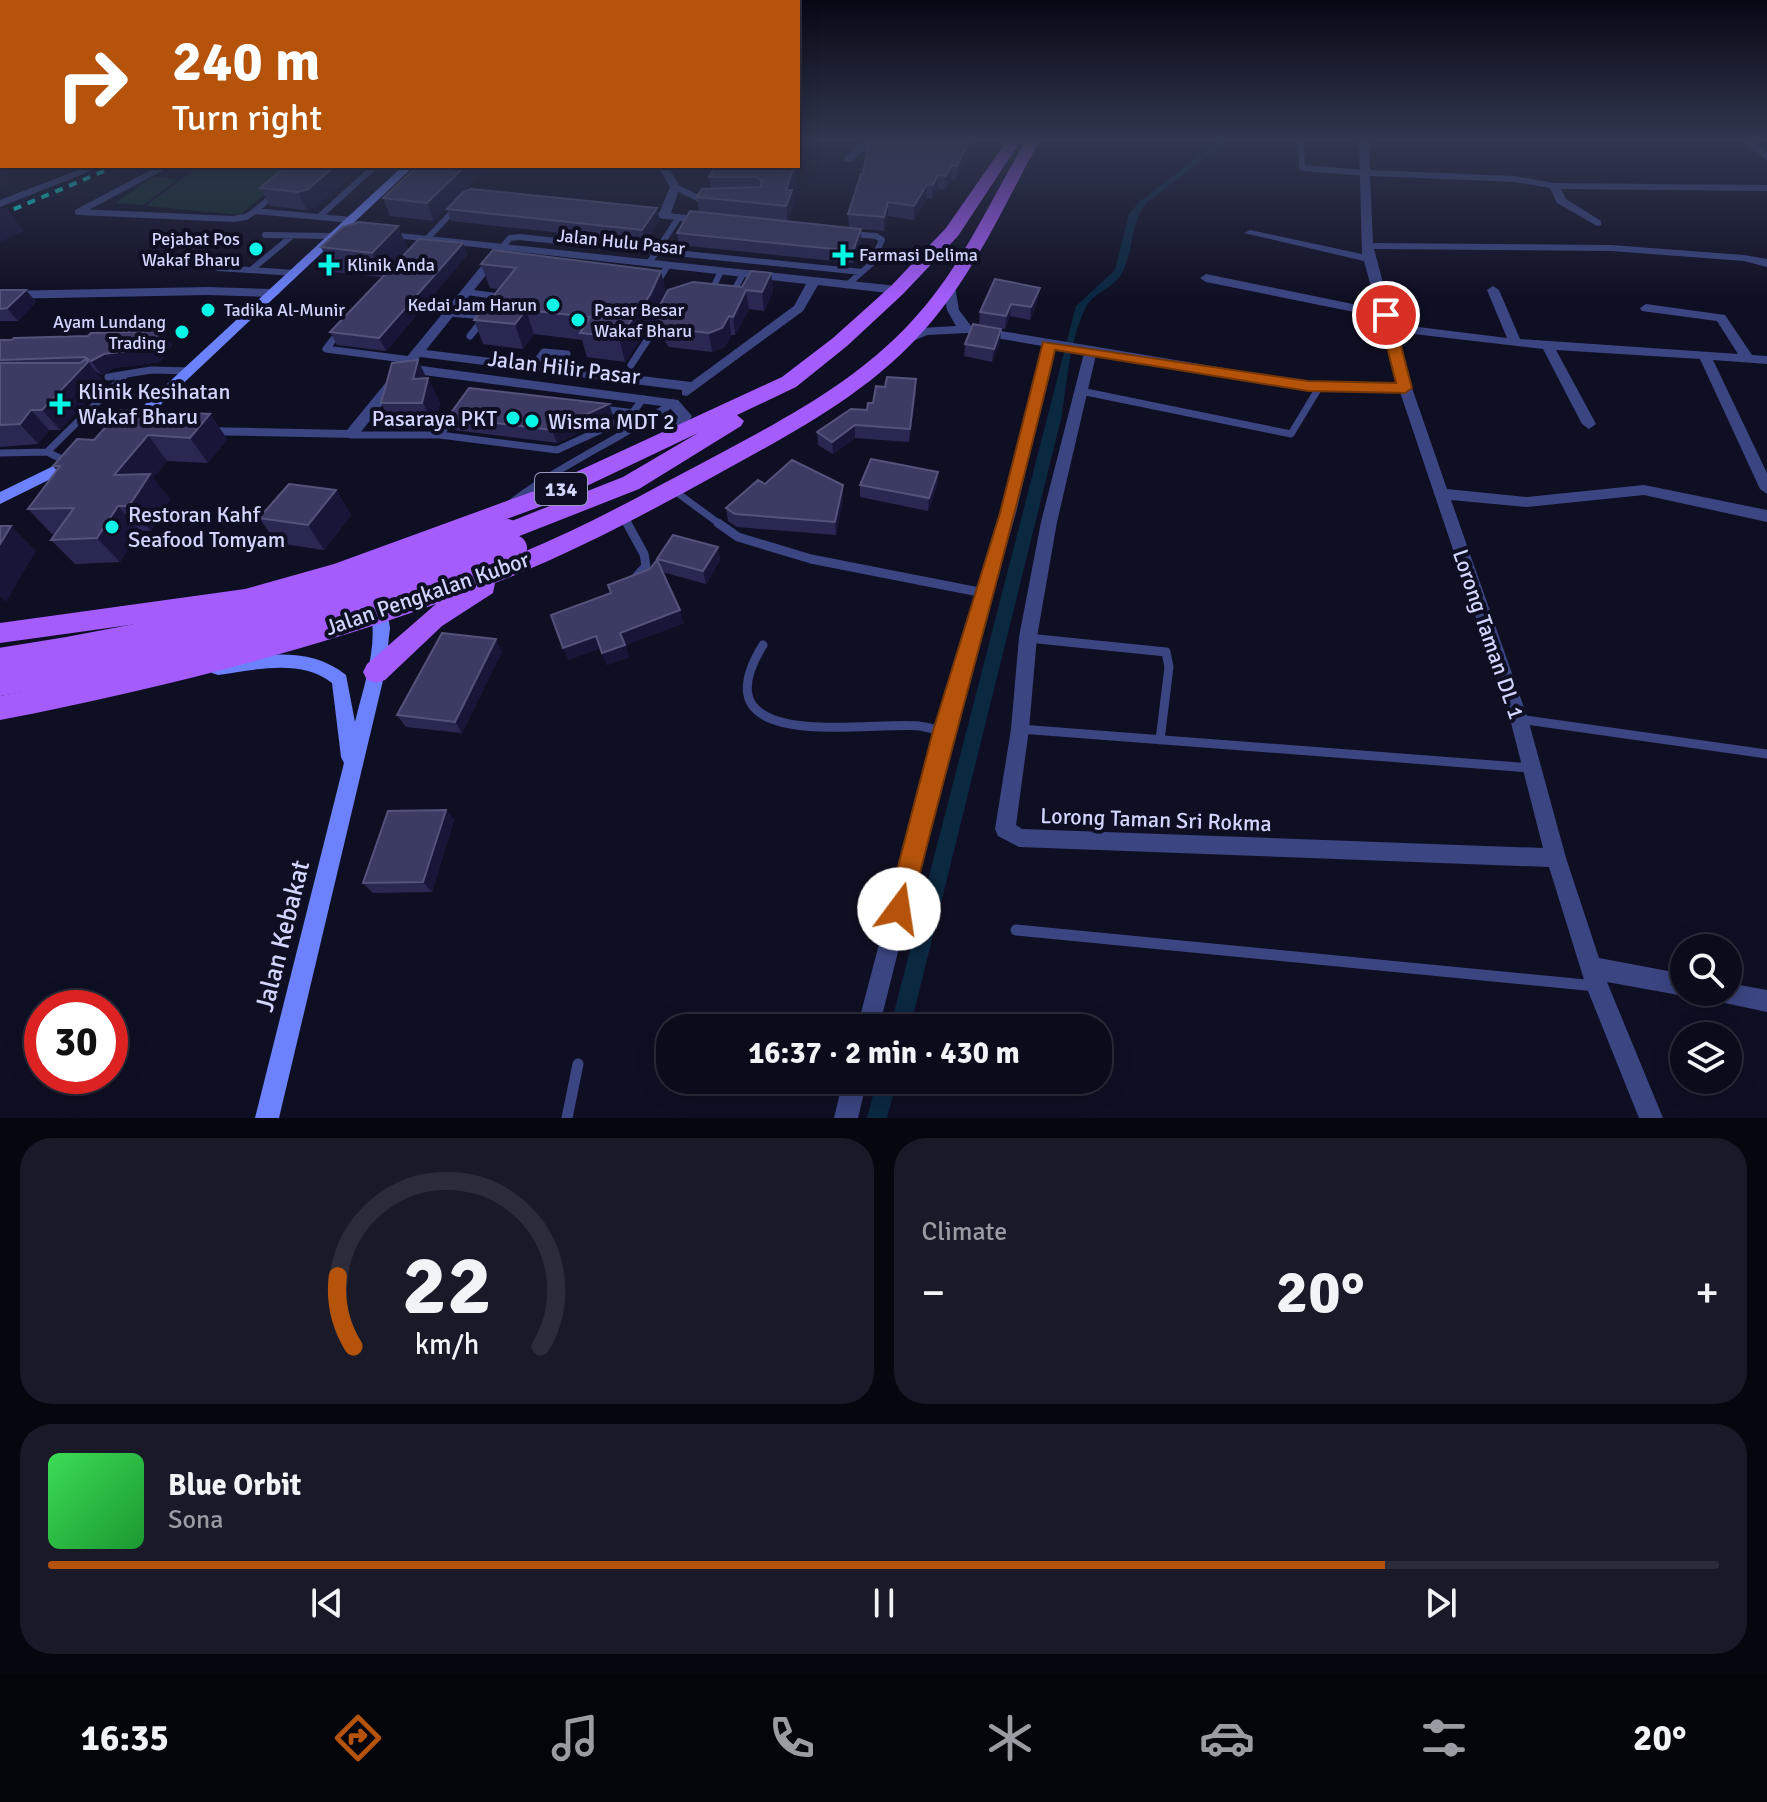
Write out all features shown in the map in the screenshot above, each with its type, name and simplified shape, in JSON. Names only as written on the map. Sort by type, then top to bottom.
[{"type":"main road","name":"Jalan Pengkalan Kubor","points":[[0,683],[109,665],[255,633],[392,593],[656,470],[717,433],[840,342],[897,290],[984,194]]},
{"type":"main road","name":"Jalan Pengkalan Kubor","points":[[0,633],[245,599],[339,572],[624,516],[826,402],[902,342],[949,286],[999,194]]},
{"type":"main road","name":"Jalan Pengkalan Kubor","points":[[0,708],[176,672],[381,613],[510,539],[597,474],[789,382]]},
{"type":"main road","name":"Jalan Pengkalan Kubor","points":[[0,661],[117,643],[256,613],[598,514],[826,402]]},
{"type":"main road","points":[[376,672],[433,619],[510,539]]},
{"type":"street","points":[[0,204],[25,194]]},
{"type":"street","points":[[129,431],[381,194]]},
{"type":"street","points":[[664,216],[672,194]]},
{"type":"street","name":"Lorong Taman DL 1","points":[[1366,194],[1369,253],[1405,388],[1519,719],[1556,858],[1594,977],[1651,1118]]},
{"type":"street","points":[[1558,194],[1561,201],[1597,223]]},
{"type":"street","name":"Jalan Hulu Pasar","points":[[370,233],[572,258],[649,263],[897,290]]},
{"type":"street","points":[[1250,233],[1369,253],[1611,248],[1744,258],[1767,263]]},
{"type":"street","points":[[188,431],[351,435],[502,247]]},
{"type":"street","points":[[1206,278],[1387,321],[1515,343],[1767,360]]},
{"type":"street","points":[[673,438],[685,416],[683,410],[673,403],[799,308],[814,281]]},
{"type":"street","points":[[949,286],[951,311],[967,329]]},
{"type":"street","points":[[1493,290],[1515,343]]},
{"type":"street","points":[[0,295],[208,291],[274,293]]},
{"type":"street","points":[[1646,308],[1723,319],[1748,359]]},
{"type":"street","points":[[902,342],[924,331],[967,329],[1051,345],[1320,386],[1405,388]]},
{"type":"street","points":[[872,1014],[944,731],[1008,513],[1051,345]]},
{"type":"street","points":[[1548,346],[1589,424]]},
{"type":"street","name":"Lorong Taman Sri Rokma","points":[[1086,350],[1081,391],[1049,522],[1028,637],[1020,729],[1005,829],[1019,838],[1556,858]]},
{"type":"street","points":[[1704,355],[1767,489]]},
{"type":"street","name":"Jalan Hilir Pasar","points":[[411,361],[532,367],[693,387]]},
{"type":"street","name":"Jalan Hilir Pasar","points":[[411,361],[478,382],[673,403]]},
{"type":"street","points":[[0,499],[78,462]]},
{"type":"street","points":[[1440,494],[1527,502],[1644,490],[1767,516]]},
{"type":"street","points":[[339,572],[365,578],[381,613]]},
{"type":"street","name":"Jalan Kebakat","points":[[267,1118],[376,672],[381,613]]},
{"type":"street","name":"Jalan Kebakat","points":[[176,672],[293,660],[333,672],[340,680],[351,766]]},
{"type":"street","points":[[1594,977],[1670,984]]},
{"type":"street","points":[[1742,996],[1767,1001]]},
{"type":"street","points":[[846,1118],[852,1094]]},
{"type":"lane","points":[[112,194],[78,212],[233,219],[246,217],[274,194]]},
{"type":"lane","points":[[319,217],[344,194]]},
{"type":"lane","points":[[690,194],[698,198],[713,198]]},
{"type":"lane","points":[[417,250],[464,199]]},
{"type":"lane","points":[[255,211],[319,217],[346,229]]},
{"type":"lane","points":[[648,214],[709,220]]},
{"type":"lane","points":[[649,263],[679,217]]},
{"type":"lane","points":[[265,235],[292,236],[346,229]]},
{"type":"lane","points":[[846,233],[876,236],[882,240],[871,264],[847,285]]},
{"type":"lane","points":[[251,270],[292,236]]},
{"type":"lane","points":[[502,247],[510,238],[519,237],[862,272]]},
{"type":"lane","points":[[655,287],[668,265]]},
{"type":"lane","points":[[218,268],[295,273]]},
{"type":"lane","points":[[714,293],[711,290],[721,271]]},
{"type":"lane","points":[[728,294],[734,292],[743,274]]},
{"type":"lane","points":[[641,285],[663,288]]},
{"type":"lane","points":[[466,292],[498,297],[470,336]]},
{"type":"lane","points":[[449,313],[485,317]]},
{"type":"lane","points":[[347,324],[326,349],[411,361]]},
{"type":"lane","points":[[631,365],[657,325]]},
{"type":"lane","points":[[108,377],[151,370],[190,371]]},
{"type":"lane","points":[[47,452],[124,376]]},
{"type":"lane","points":[[1081,391],[1291,434],[1320,386]]},
{"type":"lane","points":[[351,435],[440,435],[557,450],[634,413],[643,399]]},
{"type":"lane","points":[[510,539],[554,471],[635,429],[673,403]]},
{"type":"lane","points":[[440,435],[462,404]]},
{"type":"lane","points":[[589,407],[634,413]]},
{"type":"lane","points":[[0,453],[47,452],[78,462]]},
{"type":"lane","points":[[672,489],[738,537],[760,545],[811,559],[985,593]]},
{"type":"lane","points":[[624,516],[644,554],[646,566],[639,576],[629,581]]},
{"type":"lane","points":[[1028,637],[1166,652],[1169,667],[1160,740]]},
{"type":"lane","points":[[763,645],[748,671],[745,687],[756,707],[778,721],[825,731],[918,726],[944,731]]},
{"type":"lane","points":[[1519,719],[1767,754]]},
{"type":"lane","points":[[1020,729],[1532,768]]},
{"type":"lane","points":[[1016,930],[1594,977]]},
{"type":"lane","points":[[567,1118],[578,1064]]},
{"type":"green space","points":[[128,194],[158,194],[143,205],[116,203]]},
{"type":"green space","points":[[162,194],[265,194],[240,215],[146,206]]},
{"type":"water","points":[[1149,194],[1158,194],[1141,211],[1122,273],[1086,307],[1076,332],[1062,415],[913,1014],[894,1014],[1076,306],[1115,270],[1129,214]]},
{"type":"water","points":[[873,1094],[893,1094],[887,1118],[867,1118]]},
{"type":"building","points":[[387,194],[436,194],[427,203],[383,198]]},
{"type":"building","points":[[461,194],[522,194],[657,208],[642,230],[447,209]]},
{"type":"building","points":[[699,194],[790,194],[786,206],[697,197]]},
{"type":"building","points":[[854,194],[921,194],[914,206],[888,202],[884,217],[848,214]]},
{"type":"building","points":[[690,211],[861,229],[853,251],[677,233]]},
{"type":"building","points":[[359,222],[398,226],[372,253],[321,247],[343,227]]},
{"type":"building","points":[[419,239],[463,243],[379,338],[330,332]]},
{"type":"building","points":[[493,250],[661,271],[650,295],[619,337],[580,333],[590,317],[526,310],[515,324],[474,320],[516,268],[481,264]]},
{"type":"building","points":[[751,271],[771,273],[762,292],[746,290],[733,317],[729,316],[722,328],[709,333],[665,328],[655,315],[668,290],[693,282],[742,287]]},
{"type":"building","points":[[995,279],[1040,288],[1031,307],[1011,304],[1006,316],[980,312]]},
{"type":"building","points":[[0,290],[26,290],[7,308],[0,309]]},
{"type":"building","points":[[973,324],[1001,329],[994,349],[965,344]]},
{"type":"building","points":[[163,331],[150,348],[104,354],[91,361],[85,357],[0,360],[0,340]]},
{"type":"building","points":[[86,359],[88,362],[42,410],[31,410],[20,424],[0,425],[0,363],[80,363]]},
{"type":"building","points":[[418,360],[413,379],[428,378],[422,403],[381,403],[392,363]]},
{"type":"building","points":[[887,377],[916,379],[910,429],[855,425],[832,442],[817,432],[851,409],[867,410],[868,403],[873,403],[876,386],[885,387]]},
{"type":"building","points":[[469,388],[609,404],[552,430],[448,417]]},
{"type":"building","points":[[121,410],[210,414],[190,438],[148,435],[114,475],[150,474],[129,506],[118,506],[97,538],[51,540],[74,508],[28,509],[60,466],[53,466],[77,439],[94,440]]},
{"type":"building","points":[[871,459],[938,472],[929,498],[860,485]]},
{"type":"building","points":[[792,460],[843,485],[835,522],[735,514],[726,508],[758,480],[765,484]]},
{"type":"building","points":[[289,484],[336,490],[308,525],[259,518]]},
{"type":"building","points":[[0,526],[11,526],[0,544]]},
{"type":"building","points":[[673,535],[718,547],[703,571],[657,559]]},
{"type":"building","points":[[657,560],[680,610],[620,633],[625,645],[602,653],[596,636],[563,648],[551,615],[611,593],[608,585],[650,569]]},
{"type":"building","points":[[442,633],[496,639],[455,722],[397,715]]},
{"type":"building","points":[[446,810],[423,882],[363,883],[388,811]]},
{"type":"railway","points":[[0,215],[49,194]]},
{"type":"place","name":"Pejabat Pos Wakaf Bharu","points":[[256,249]]},
{"type":"place","name":"Farmasi Delima","points":[[843,255]]},
{"type":"place","name":"Klinik Anda","points":[[329,265]]},
{"type":"place","name":"Kedai Jam Harun","points":[[553,305]]},
{"type":"place","name":"Tadika Al-Munir","points":[[208,310]]},
{"type":"place","name":"Pasar Besar Wakaf Bharu","points":[[578,320]]},
{"type":"place","name":"Ayam Lundang Trading","points":[[182,332]]},
{"type":"place","name":"Klinik Kesihatan Wakaf Bharu","points":[[60,404]]},
{"type":"place","name":"Pasaraya PKT","points":[[513,418]]},
{"type":"place","name":"Wisma MDT 2","points":[[532,421]]},
{"type":"place","name":"Restoran Kahf Seafood Tomyam","points":[[112,527]]},
{"type":"route","points":[[899,909],[944,731],[1008,513],[1049,345],[1308,386],[1405,388],[1386,315]]}]
